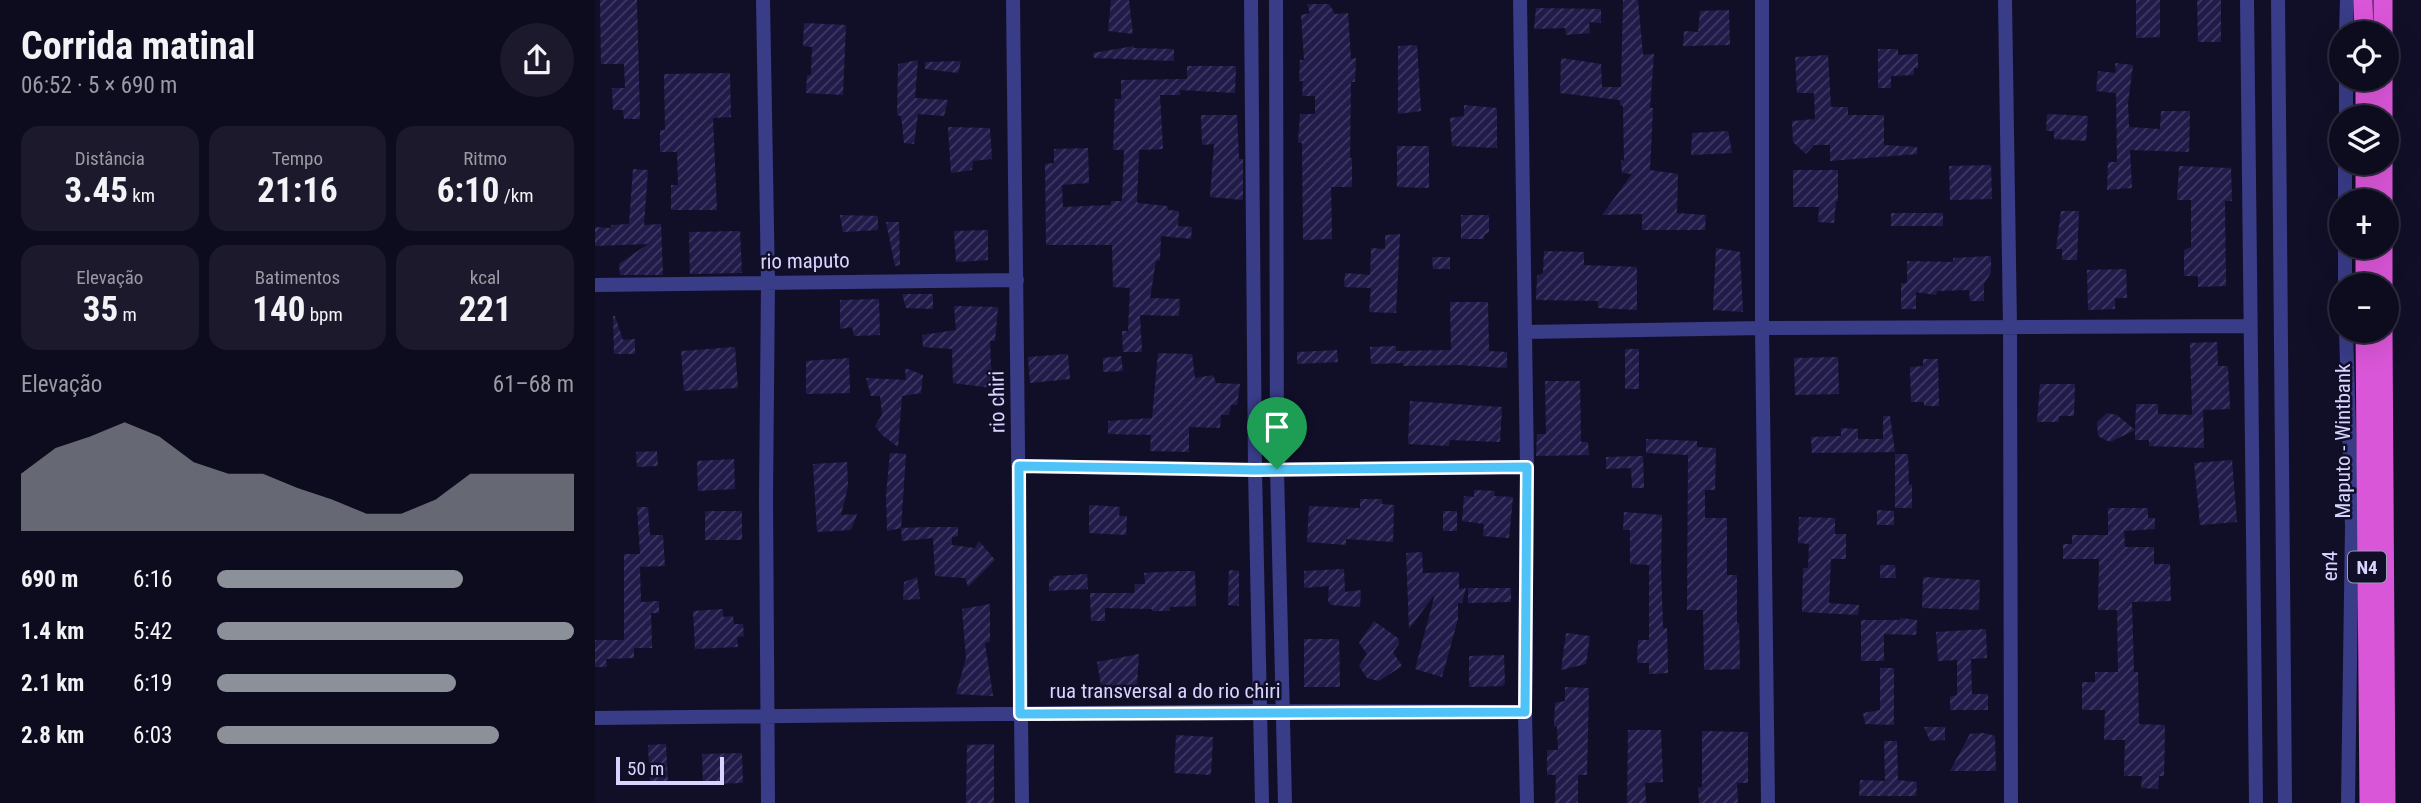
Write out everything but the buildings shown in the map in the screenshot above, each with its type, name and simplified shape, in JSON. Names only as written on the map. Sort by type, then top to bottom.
[{"type":"highway","points":[[2363,0],[2364,21]]},
{"type":"highway","points":[[2383,0],[2383,21]]},
{"type":"highway","name":"Maputo - Wintbank","points":[[2365,343],[2369,803]]},
{"type":"highway","name":"Maputo - Wintbank","points":[[2383,343],[2386,803]]},
{"type":"street","points":[[763,0],[768,283],[768,803]]},
{"type":"street","name":"rio chiri","points":[[1013,0],[1022,803]]},
{"type":"street","points":[[1251,0],[1255,470],[1262,803]]},
{"type":"street","points":[[1276,0],[1277,469],[1285,803]]},
{"type":"street","points":[[1520,0],[1527,467],[1527,803]]},
{"type":"street","points":[[1762,0],[1762,328],[1768,803]]},
{"type":"street","points":[[2005,0],[2010,327],[2011,803]]},
{"type":"street","points":[[2247,0],[2256,803]]},
{"type":"street","points":[[2278,0],[2285,803]]},
{"type":"street","points":[[2346,21],[2347,0]]},
{"type":"street","name":"rio maputo","points":[[595,285],[1017,279]]},
{"type":"street","points":[[1525,332],[1762,328],[2250,327]]},
{"type":"street","name":"en4","points":[[2346,343],[2352,526],[2348,803]]},
{"type":"street","points":[[1019,466],[1255,470],[1527,467]]},
{"type":"street","name":"rua transversal a do rio chiri","points":[[595,718],[1283,711],[1525,712]]},
{"type":"route","points":[[1019,466],[1277,469],[1527,467],[1525,712],[1020,714],[1019,466]]}]
